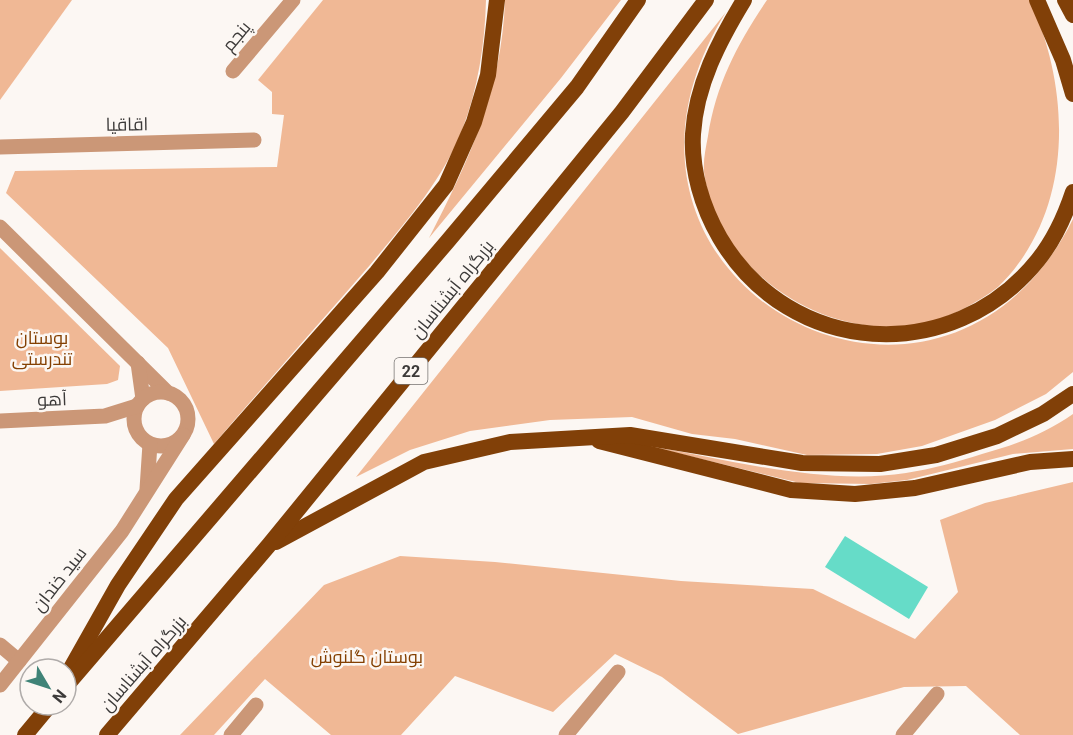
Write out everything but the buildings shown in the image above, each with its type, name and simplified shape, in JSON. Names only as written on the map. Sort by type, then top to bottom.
[{"type":"highway","points":[[78,657],[118,585],[176,499],[377,272],[446,185],[474,122],[488,75],[497,0]]},
{"type":"highway","name":"بزرگراه آبشناسان","points":[[78,672],[577,87],[638,0]]},
{"type":"highway","name":"بزرگراه آبشناسان","points":[[107,735],[269,545],[622,112],[706,0]]},
{"type":"highway","points":[[744,0],[726,30],[702,86],[693,135],[696,172],[705,208],[730,254],[754,282],[784,306],[812,320],[851,332],[908,334],[947,326],[987,307],[1023,276],[1053,237],[1073,192]]},
{"type":"highway","points":[[1037,0],[1063,60],[1073,94]]},
{"type":"highway","points":[[1065,0],[1073,15]]},
{"type":"highway","points":[[269,545],[424,462],[510,442],[581,436],[630,435],[687,442],[802,463],[880,464],[936,455],[997,436],[1043,414],[1073,394]]},
{"type":"highway","points":[[581,436],[791,490],[855,494],[915,488],[1030,462],[1073,459]]},
{"type":"highway","points":[[25,735],[40,717]]},
{"type":"street","name":"پنجم","points":[[233,71],[293,0]]},
{"type":"street","name":"اقاقیا","points":[[0,147],[254,141]]},
{"type":"street","points":[[0,228],[168,393]]},
{"type":"street","points":[[136,432],[134,423],[140,402],[138,363]]},
{"type":"street","points":[[159,392],[176,396],[186,410],[188,419],[183,435],[168,446],[150,444],[125,423],[105,416],[159,392]]},
{"type":"street","name":"آهو","points":[[0,421],[105,416]]},
{"type":"street","name":"سید خندان","points":[[22,657],[122,531],[183,435]]},
{"type":"street","points":[[146,495],[150,444]]},
{"type":"street","points":[[0,645],[18,660]]},
{"type":"street","name":"سید خندان","points":[[0,685],[18,662]]},
{"type":"street","points":[[566,735],[618,672]]},
{"type":"street","points":[[903,735],[937,694]]},
{"type":"street","points":[[231,735],[256,705]]},
{"type":"green space","points":[[0,0],[72,0],[0,100]]},
{"type":"green space","points":[[323,0],[486,0],[484,33],[476,82],[468,114],[454,148],[422,201],[370,265],[214,444],[168,348],[6,193],[15,171],[277,167],[284,115],[272,114],[272,92],[258,80]]},
{"type":"green space","points":[[505,0],[621,0],[561,78],[429,238],[457,181],[481,124],[503,33]]},
{"type":"green space","points":[[767,0],[1030,0],[1044,37],[1054,75],[1059,113],[1058,152],[1052,189],[1041,225],[1023,258],[998,287],[964,309],[926,323],[889,327],[852,323],[816,312],[783,294],[754,270],[730,241],[713,208],[704,172],[705,154],[712,117],[723,81],[738,48]]},
{"type":"green space","points":[[726,12],[687,109],[691,196],[727,267],[786,317],[860,343],[938,338],[1012,298],[1073,219],[1073,372],[1046,394],[995,420],[922,446],[877,454],[807,455],[735,439],[692,434],[632,417],[550,420],[470,431],[410,450],[356,477]]},
{"type":"green space","name":"بوستان تندرستی","points":[[0,248],[120,366],[118,380],[107,384],[0,391]]},
{"type":"green space","points":[[1073,414],[1073,449],[1013,454],[907,480],[871,484],[800,483],[644,445],[809,474],[875,476],[906,473],[994,451],[1040,433]]},
{"type":"green space","name":"بوستان گلنوش","points":[[1073,482],[1073,735],[1020,735],[966,686],[904,687],[738,734],[662,677],[615,654],[553,712],[455,676],[401,735],[331,735],[265,679],[214,735],[180,735],[324,585],[400,556],[495,562],[681,581],[813,589],[915,639],[958,592],[940,520],[985,503]]},
{"type":"shaded area","points":[[845,536],[928,587],[909,619],[825,567]]}]
